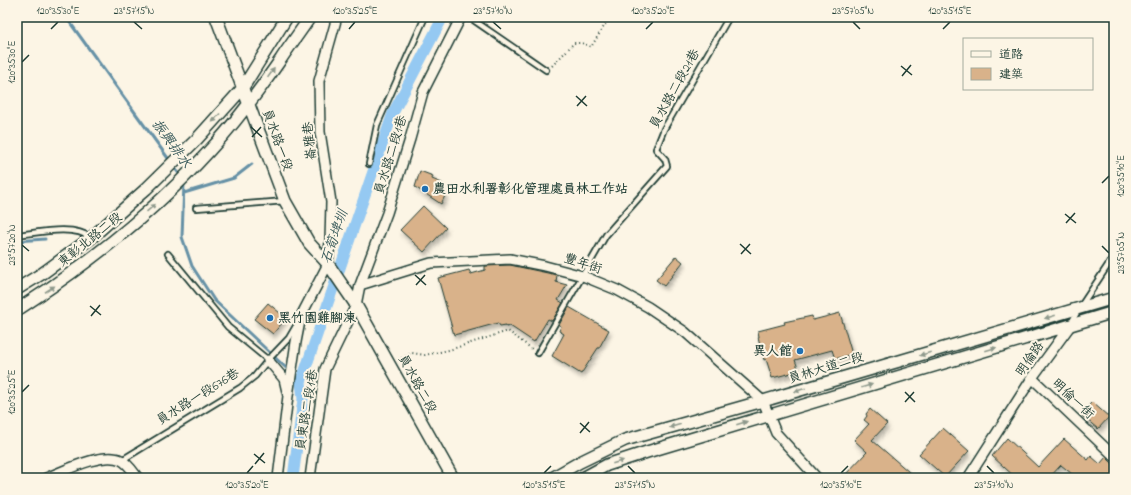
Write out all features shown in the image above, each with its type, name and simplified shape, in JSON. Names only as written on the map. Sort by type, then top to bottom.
[{"type":"street","name":"員水路一段","points":[[216,17],[285,201],[309,243],[328,264]]},
{"type":"street","points":[[242,89],[287,17]]},
{"type":"street","points":[[249,105],[310,17]]},
{"type":"street","name":"崙雅巷","points":[[328,264],[331,202],[320,132],[319,81],[337,17]]},
{"type":"street","name":"員水路二段1巷","points":[[356,305],[360,285],[387,213],[423,92],[461,17]]},
{"type":"street","name":"東彰北路二段","points":[[17,289],[43,273],[91,238],[162,174],[197,139],[242,89]]},
{"type":"street","name":"東彰北路二段","points":[[17,310],[56,285],[110,243],[162,199],[210,151],[249,105]]},
{"type":"street","name":"豐年街","points":[[360,285],[431,263],[510,259],[583,276],[617,290],[648,307],[686,332],[764,402]]},
{"type":"street","points":[[278,478],[288,396],[292,340],[302,316],[328,264]]},
{"type":"street","name":"員水路二段","points":[[328,264],[356,305],[453,478]]},
{"type":"street","name":"員林大道二段","points":[[552,478],[580,462],[625,440],[764,402],[1114,298]]},
{"type":"street","name":"員東路二段1巷","points":[[310,478],[325,369],[356,305]]},
{"type":"street","points":[[583,478],[607,465],[1114,312]]},
{"type":"street","name":"明倫路","points":[[970,477],[1032,378],[1070,326]]},
{"type":"street","points":[[268,360],[284,379],[288,396]]},
{"type":"street","name":"明倫一街","points":[[1032,378],[1114,456]]},
{"type":"street","points":[[764,402],[776,433],[812,476]]},
{"type":"street","points":[[46,478],[99,458],[114,457],[122,460],[138,478]]},
{"type":"lane","points":[[369,164],[377,125],[425,17]]},
{"type":"lane","points":[[469,17],[546,70]]},
{"type":"lane","name":"員水路二段21巷","points":[[538,353],[606,235],[667,166],[665,159],[656,149],[664,128],[729,17]]},
{"type":"lane","points":[[196,208],[285,201]]},
{"type":"lane","points":[[17,235],[57,230],[85,233],[91,238]]},
{"type":"lane","points":[[168,254],[228,327],[268,360]]},
{"type":"lane","name":"明倫路","points":[[1070,326],[1079,309],[1114,256]]},
{"type":"lane","name":"員水路一段676巷","points":[[122,460],[240,388],[254,376],[268,360],[292,340]]},
{"type":"path","points":[[546,70],[551,67],[574,43],[582,42],[591,47],[610,17]]},
{"type":"path","points":[[390,364],[412,353],[425,354],[449,350],[508,331],[538,353]]},
{"type":"building","name":"農田水利署彰化管理處員林工作站","points":[[420,171],[433,176],[432,179],[442,183],[439,191],[446,194],[441,204],[415,187]]},
{"type":"building","points":[[423,206],[446,228],[424,252],[400,230]]},
{"type":"building","points":[[676,256],[683,262],[664,286],[656,280]]},
{"type":"building","points":[[510,265],[557,275],[556,282],[567,285],[558,300],[563,303],[552,321],[548,319],[534,342],[510,326],[500,326],[498,323],[454,335],[438,278],[469,270],[471,274],[485,270],[485,266]]},
{"type":"building","name":"黑竹園雞腳凍","points":[[268,303],[286,318],[273,334],[254,319]]},
{"type":"building","points":[[569,307],[609,330],[599,348],[581,374],[552,356],[564,334],[559,331],[561,326],[559,325]]},
{"type":"building","points":[[840,313],[852,354],[835,359],[832,350],[795,360],[799,371],[772,378],[766,359],[764,360],[758,337],[758,331],[785,324],[784,322],[812,316],[813,320]]},
{"type":"building","points":[[1092,402],[1109,417],[1098,429],[1080,414]]},
{"type":"building","points":[[870,409],[887,424],[872,440],[916,478],[842,478],[867,452],[854,440],[869,424],[864,420]]},
{"type":"building","points":[[943,428],[969,451],[945,477],[919,454]]},
{"type":"building","points":[[1007,438],[1038,467],[1064,439],[1088,460],[1091,456],[1100,464],[1106,457],[1114,465],[1114,478],[1077,478],[1061,465],[1049,478],[1016,478],[992,456]]},
{"type":"waterway","name":"振興排水","points":[[66,17],[170,161]]},
{"type":"waterway","name":"石筍埤圳","points":[[293,478],[303,399],[301,382],[393,113],[443,17]]},
{"type":"waterway","points":[[184,193],[234,178],[252,164]]},
{"type":"waterway","name":"振興排水","points":[[173,166],[181,176]]},
{"type":"waterway","name":"振興排水","points":[[184,182],[182,237],[192,266],[214,300],[301,382]]},
{"type":"waterway","points":[[17,241],[45,239]]},
{"type":"place","name":"農田水利署彰化管理處員林工作站","points":[[425,189]]},
{"type":"place","name":"黑竹園雞腳凍","points":[[270,318]]},
{"type":"place","name":"異人館","points":[[800,351]]}]
